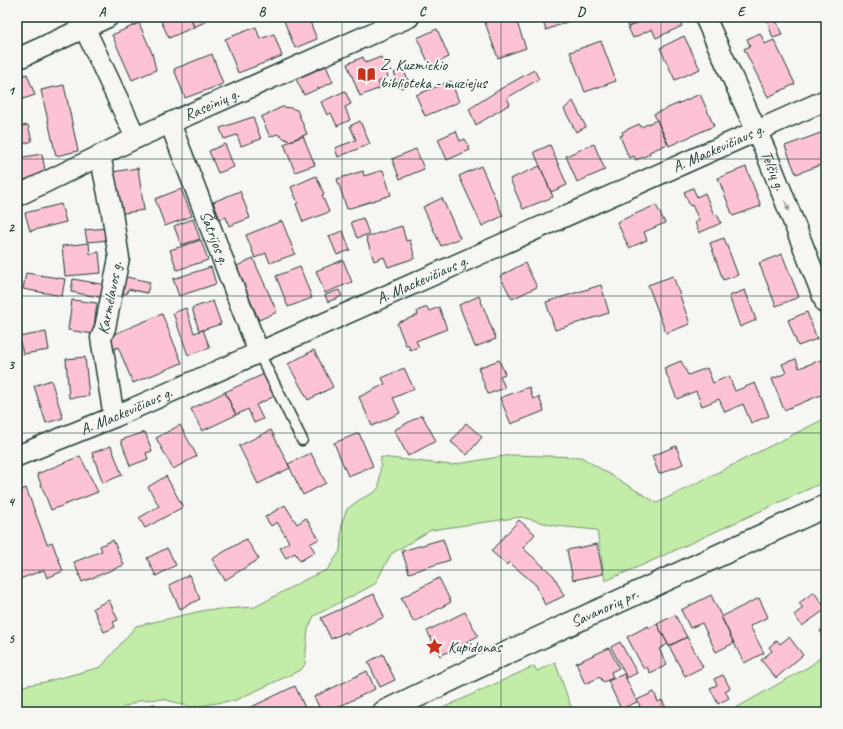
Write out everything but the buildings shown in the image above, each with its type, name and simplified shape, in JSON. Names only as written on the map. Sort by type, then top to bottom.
[{"type":"main road","name":"Savanorių pr.","points":[[384,712],[510,651],[826,506]]},
{"type":"street","points":[[17,59],[85,29],[108,17]]},
{"type":"street","name":"Raseinių g.","points":[[17,196],[136,138],[409,17]]},
{"type":"street","name":"Telšių g.","points":[[705,17],[757,131],[826,304]]},
{"type":"street","points":[[85,29],[136,138]]},
{"type":"street","name":"A. Mackevičiaus g.","points":[[17,456],[114,417],[826,100]]},
{"type":"street","name":"Šatrijos g.","points":[[170,123],[259,353]]},
{"type":"street","name":"Karmėlavos g.","points":[[100,156],[112,213],[119,258],[105,328],[101,338],[114,417]]},
{"type":"lane","points":[[259,353],[302,440]]},
{"type":"green space","points":[[826,418],[826,481],[605,581],[597,530],[556,526],[521,517],[431,530],[391,554],[375,584],[314,616],[308,629],[305,664],[301,670],[236,700],[192,707],[163,699],[141,700],[122,708],[119,712],[17,712],[17,687],[45,682],[101,667],[136,626],[206,610],[255,607],[308,578],[327,570],[340,551],[342,522],[347,509],[359,500],[375,492],[379,487],[381,457],[451,465],[511,455],[581,457],[657,503]]},
{"type":"green space","points":[[826,653],[826,712],[729,712],[810,666]]},
{"type":"green space","points":[[555,662],[573,712],[434,712],[534,666],[537,671]]},
{"type":"place","name":"Z. Kuzmickio biblioteka - muziejus","points":[[367,74]]},
{"type":"place","name":"Kupidonas","points":[[435,647]]}]
